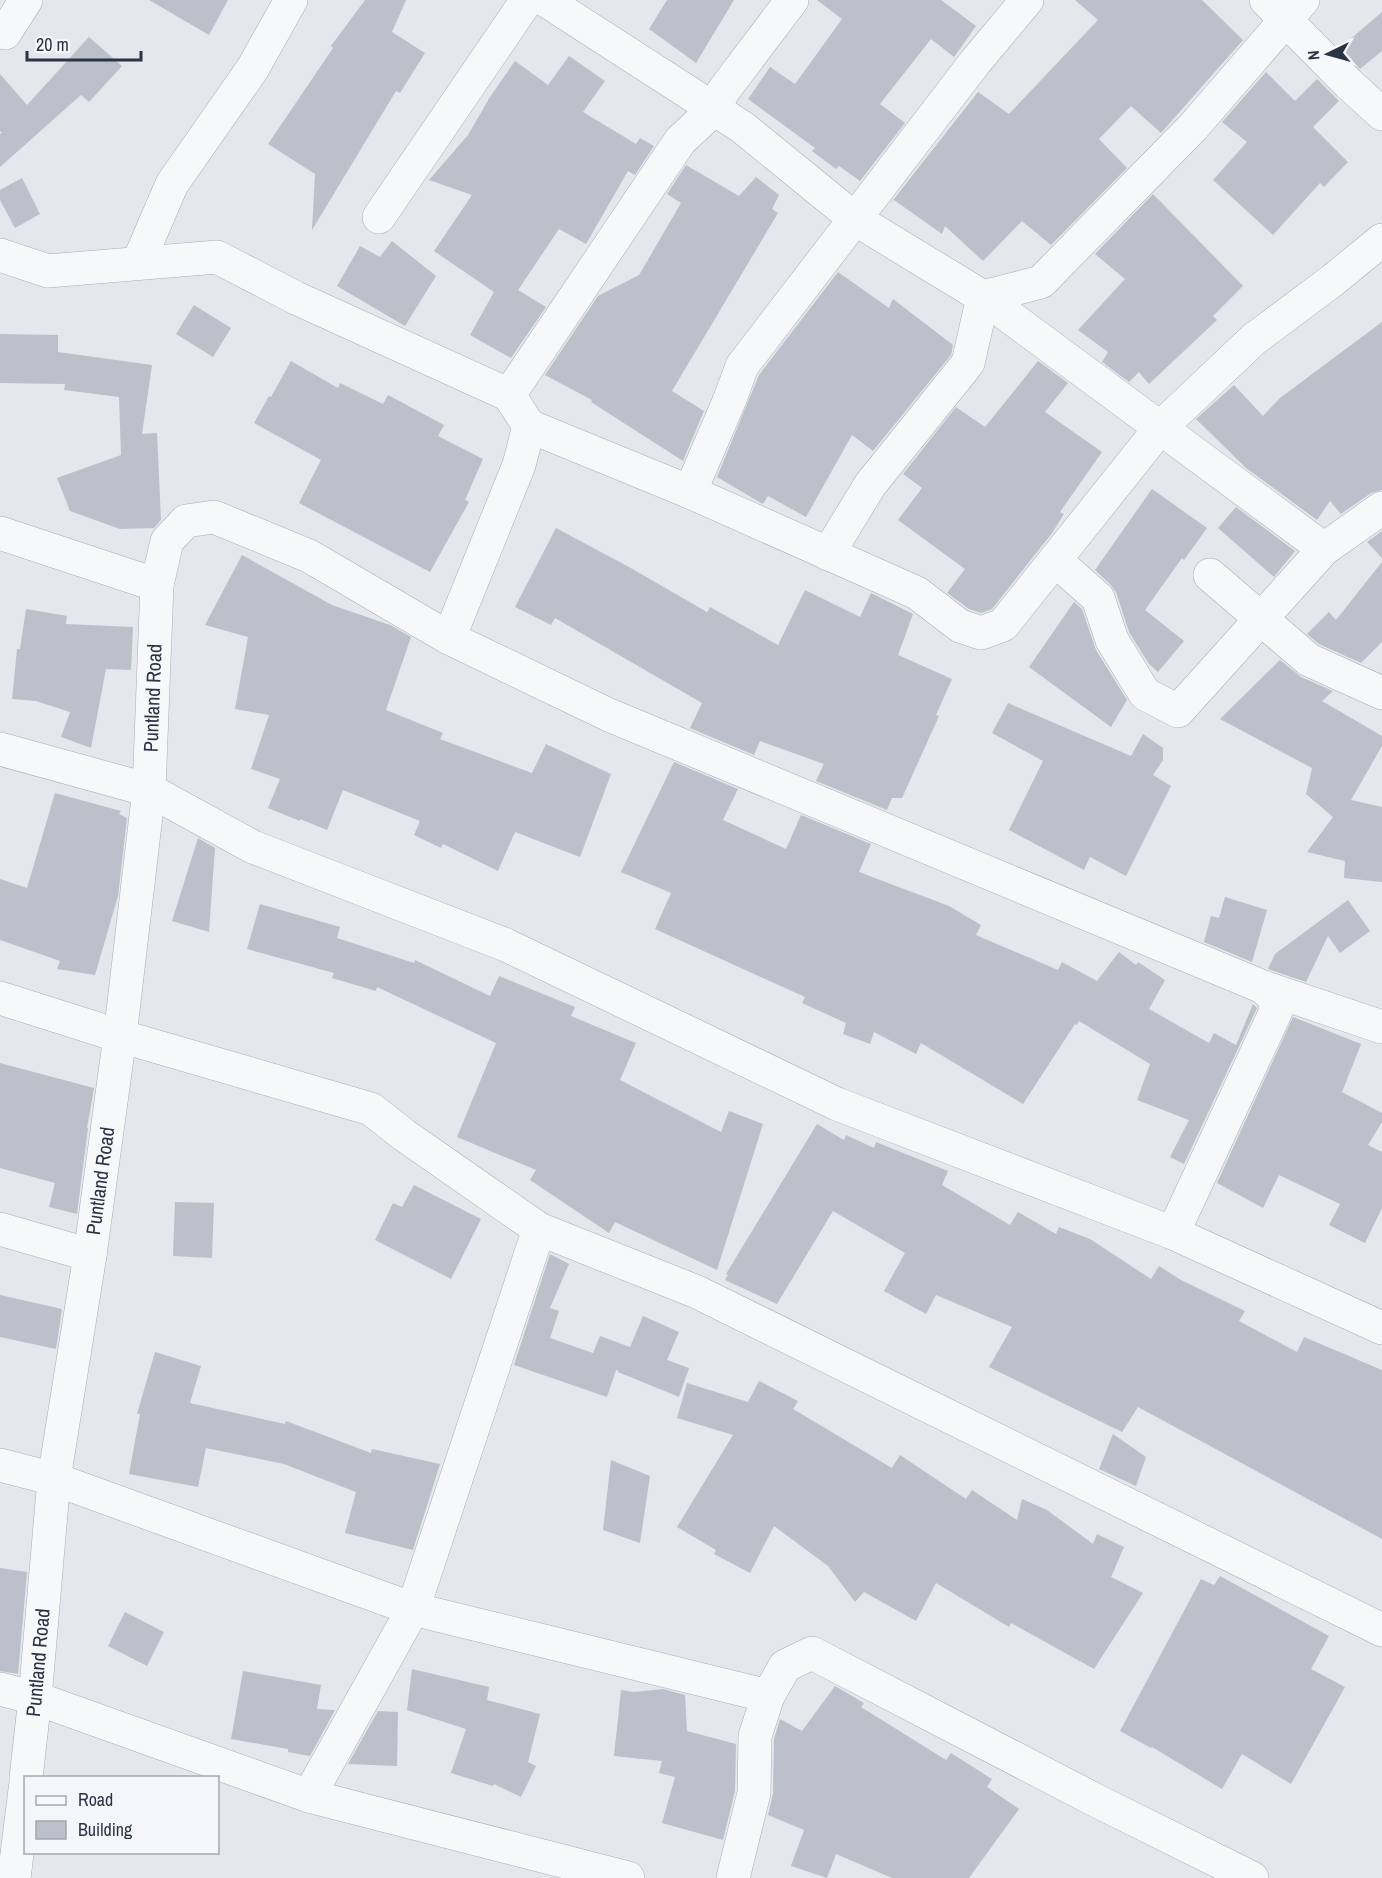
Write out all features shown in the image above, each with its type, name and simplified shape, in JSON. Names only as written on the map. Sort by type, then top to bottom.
[{"type":"street","points":[[0,29],[5,33],[26,0]]},
{"type":"street","points":[[138,263],[172,184],[253,68],[291,0]]},
{"type":"street","points":[[379,218],[527,0]]},
{"type":"street","points":[[545,0],[742,128],[855,219],[983,297],[1324,549]]},
{"type":"street","points":[[509,395],[680,141],[713,110],[724,90],[792,0]]},
{"type":"street","points":[[690,492],[742,366],[976,61],[1027,0]]},
{"type":"street","points":[[983,297],[1041,282],[1194,126],[1285,7],[1348,83],[1382,114]]},
{"type":"street","points":[[0,255],[48,271],[218,256],[296,298],[509,395],[529,426],[690,492],[917,593],[960,626],[981,633],[1003,625],[1161,427],[1254,339],[1382,240]]},
{"type":"street","points":[[828,554],[870,486],[968,363],[983,297]]},
{"type":"street","points":[[449,638],[519,465],[529,426]]},
{"type":"street","points":[[1055,560],[1098,598],[1112,640],[1145,694],[1178,711],[1324,549],[1382,508]]},
{"type":"street","name":"Puntland Road","points":[[26,1776],[54,1479],[90,1255],[120,1036],[149,790],[157,585],[167,541],[186,521],[214,517],[309,556],[449,638],[609,715],[1263,987],[1382,1027]]},
{"type":"street","points":[[0,533],[157,585]]},
{"type":"street","points":[[1210,575],[1309,660],[1382,693]]},
{"type":"street","points":[[0,749],[149,790],[253,847],[506,945],[837,1104],[1173,1233],[1382,1328]]},
{"type":"street","points":[[1173,1233],[1276,1011],[1275,998],[1263,987]]},
{"type":"street","points":[[0,998],[120,1036],[371,1109],[404,1135],[539,1229],[697,1292],[1382,1630]]},
{"type":"street","points":[[0,1229],[90,1255]]},
{"type":"street","points":[[309,1796],[413,1609],[539,1229]]},
{"type":"street","points":[[0,1465],[54,1479],[413,1609],[768,1696]]},
{"type":"street","points":[[733,1878],[754,1793],[754,1736],[768,1696],[785,1666],[812,1653],[1097,1801],[1252,1878]]},
{"type":"street","points":[[0,1689],[35,1698],[309,1796],[628,1878]]},
{"type":"street","name":"Puntland Road","points":[[14,1878],[24,1796]]},
{"type":"building","points":[[149,0],[228,0],[209,35]]},
{"type":"building","points":[[365,0],[406,0],[392,32],[425,53],[400,93],[396,91],[312,230],[315,174],[268,144],[333,48],[331,46]]},
{"type":"building","points":[[667,0],[734,0],[696,63],[649,29]]},
{"type":"building","points":[[817,0],[941,0],[976,26],[954,57],[931,39],[880,104],[905,123],[860,181],[839,166],[836,169],[812,151],[815,148],[748,99],[770,67],[795,84],[842,19]]},
{"type":"building","points":[[1075,0],[1202,0],[1243,40],[1161,133],[1131,106],[1099,139],[1127,168],[1051,245],[1022,221],[983,261],[945,226],[942,234],[894,200],[890,204],[978,92],[1009,114],[1098,20]]},
{"type":"building","points":[[1382,12],[1382,51],[1360,69],[1340,48]]},
{"type":"building","points":[[89,37],[122,66],[89,102],[81,95],[0,167],[0,134],[2,133],[0,131],[0,74],[27,105]]},
{"type":"building","points":[[569,56],[605,81],[583,112],[636,144],[640,138],[654,146],[635,175],[628,171],[586,244],[559,229],[518,290],[546,307],[511,358],[470,335],[494,292],[434,251],[472,195],[429,180],[468,135],[490,97],[515,61],[548,85]]},
{"type":"building","points":[[1266,72],[1295,101],[1317,79],[1339,101],[1313,127],[1348,162],[1324,187],[1320,183],[1273,235],[1213,180],[1247,142],[1222,122]]},
{"type":"building","points":[[686,165],[739,196],[756,177],[779,195],[772,209],[778,213],[672,391],[704,411],[683,461],[591,402],[592,400],[545,375],[598,296],[639,275],[681,203],[667,194]]},
{"type":"building","points":[[22,178],[40,214],[15,228],[0,200],[0,190]]},
{"type":"building","points":[[1153,194],[1243,286],[1213,316],[1217,320],[1149,384],[1139,372],[1129,382],[1102,362],[1108,352],[1078,330],[1125,279],[1095,254]]},
{"type":"building","points":[[392,241],[436,276],[405,326],[337,286],[360,246],[380,257]]},
{"type":"building","points":[[838,272],[889,308],[893,299],[953,345],[951,355],[873,451],[852,435],[806,517],[768,496],[763,504],[717,477],[759,375]]},
{"type":"building","points":[[194,305],[231,328],[213,357],[176,334]]},
{"type":"building","points":[[1382,322],[1382,490],[1371,493],[1341,514],[1330,501],[1317,520],[1246,468],[1196,419],[1234,385],[1263,416],[1280,398]]},
{"type":"building","points":[[0,334],[58,335],[58,352],[152,365],[142,434],[157,433],[161,520],[154,528],[120,529],[70,511],[57,478],[121,455],[119,397],[64,390],[65,384],[0,383]]},
{"type":"building","points":[[291,361],[338,388],[340,383],[383,404],[388,395],[444,425],[438,436],[483,459],[465,500],[469,502],[430,572],[299,503],[321,460],[254,423]]},
{"type":"building","points":[[1038,361],[1068,383],[1045,412],[1102,452],[1060,512],[1064,514],[1052,533],[992,609],[981,613],[969,609],[947,593],[965,569],[898,520],[922,488],[903,474],[956,407],[985,427]]},
{"type":"building","points":[[1152,489],[1207,528],[1184,560],[1182,558],[1145,610],[1184,641],[1158,672],[1149,664],[1129,632],[1116,592],[1095,570]]},
{"type":"building","points":[[1236,507],[1295,551],[1274,577],[1218,528]]},
{"type":"building","points":[[556,528],[707,612],[710,607],[778,645],[805,590],[860,617],[871,593],[913,614],[898,655],[952,679],[936,715],[939,716],[902,798],[892,798],[887,810],[816,781],[824,764],[760,741],[754,755],[690,728],[702,703],[555,618],[551,625],[515,607]]},
{"type":"building","points":[[1382,531],[1382,558],[1367,542]]},
{"type":"building","points":[[242,555],[332,605],[390,625],[411,637],[386,710],[443,733],[440,739],[532,773],[546,744],[611,774],[580,857],[515,832],[498,871],[443,844],[441,848],[414,835],[420,821],[343,790],[327,830],[268,808],[280,779],[251,769],[269,715],[235,709],[248,637],[205,625]]},
{"type":"building","points":[[1382,562],[1382,642],[1361,663],[1319,644],[1307,634],[1329,612],[1336,620]]},
{"type":"building","points":[[1074,602],[1082,609],[1096,650],[1127,700],[1111,727],[1029,667]]},
{"type":"building","points":[[26,609],[67,616],[66,624],[133,627],[131,670],[106,669],[91,748],[61,737],[70,712],[36,701],[12,699],[17,649],[20,649]]},
{"type":"building","points":[[1280,660],[1301,677],[1333,691],[1322,701],[1382,736],[1382,746],[1351,800],[1382,807],[1382,882],[1344,878],[1345,861],[1307,852],[1333,817],[1306,794],[1312,768],[1220,719]]},
{"type":"building","points":[[1008,703],[1131,756],[1143,734],[1163,748],[1163,760],[1153,775],[1171,786],[1126,876],[1090,857],[1084,870],[1009,830],[1043,761],[992,733]]},
{"type":"building","points":[[674,762],[738,789],[723,820],[786,849],[801,815],[871,844],[859,872],[949,906],[981,925],[976,935],[1058,970],[1062,962],[1097,981],[1119,952],[1136,965],[1138,962],[1165,980],[1149,1009],[1209,1043],[1214,1033],[1236,1045],[1253,1004],[1257,1008],[1184,1164],[1170,1157],[1189,1120],[1137,1100],[1150,1064],[1079,1021],[1023,1104],[921,1043],[916,1054],[874,1032],[870,1044],[843,1034],[846,1023],[802,1003],[805,997],[655,929],[671,893],[621,872]]},
{"type":"building","points":[[55,793],[121,811],[119,814],[127,818],[118,896],[95,975],[57,969],[60,961],[0,940],[0,879],[27,888]]},
{"type":"building","points":[[198,838],[215,848],[209,932],[172,921]]},
{"type":"building","points":[[1225,897],[1267,910],[1252,962],[1204,942],[1211,916],[1219,918]]},
{"type":"building","points":[[1348,900],[1370,931],[1340,953],[1328,936],[1306,982],[1268,969],[1275,954]]},
{"type":"building","points":[[260,904],[340,927],[337,938],[414,963],[415,960],[490,996],[499,976],[575,1007],[571,1016],[636,1043],[620,1080],[721,1132],[729,1111],[763,1124],[717,1270],[615,1222],[609,1233],[530,1180],[536,1170],[457,1137],[496,1043],[377,987],[376,991],[332,978],[334,973],[247,949]]},
{"type":"building","points":[[1293,1017],[1361,1044],[1342,1092],[1382,1113],[1382,1122],[1368,1145],[1382,1152],[1382,1208],[1365,1243],[1329,1225],[1340,1204],[1279,1175],[1263,1208],[1217,1183]]},
{"type":"building","points":[[0,1063],[94,1088],[77,1214],[49,1207],[55,1183],[0,1168]]},
{"type":"building","points":[[817,1124],[844,1140],[846,1135],[874,1148],[876,1142],[948,1171],[942,1185],[1010,1225],[1018,1212],[1056,1234],[1059,1227],[1090,1239],[1151,1279],[1159,1266],[1181,1280],[1245,1311],[1239,1321],[1297,1352],[1304,1337],[1382,1370],[1382,1539],[1138,1407],[1122,1432],[989,1367],[1012,1327],[936,1295],[926,1314],[884,1291],[905,1253],[833,1211],[777,1304],[725,1280],[728,1275],[726,1274]]},
{"type":"building","points":[[414,1185],[481,1219],[451,1279],[375,1240],[393,1203],[402,1207]]},
{"type":"building","points":[[175,1202],[214,1203],[212,1258],[173,1256]]},
{"type":"building","points":[[550,1254],[569,1264],[550,1308],[559,1311],[550,1338],[593,1353],[600,1336],[630,1347],[643,1316],[679,1332],[667,1360],[689,1368],[679,1397],[616,1370],[607,1397],[514,1365]]},
{"type":"building","points":[[0,1295],[62,1309],[56,1349],[0,1337]]},
{"type":"building","points":[[155,1352],[201,1366],[190,1403],[285,1424],[286,1421],[371,1453],[372,1449],[440,1464],[413,1550],[345,1533],[356,1492],[284,1464],[206,1448],[198,1487],[129,1474],[140,1414],[137,1414]]},
{"type":"building","points":[[759,1381],[798,1401],[793,1409],[892,1468],[900,1455],[966,1499],[972,1490],[1017,1520],[1022,1499],[1047,1510],[1093,1544],[1097,1534],[1124,1547],[1111,1577],[1143,1593],[1094,1669],[1011,1623],[1009,1627],[936,1583],[916,1621],[864,1592],[855,1602],[828,1566],[774,1526],[750,1573],[714,1554],[716,1550],[677,1527],[733,1435],[677,1418],[687,1383],[748,1402]]},
{"type":"building","points":[[1113,1434],[1146,1457],[1136,1486],[1099,1469]]},
{"type":"building","points":[[611,1460],[650,1476],[640,1543],[603,1530]]},
{"type":"building","points":[[0,1568],[27,1572],[18,1674],[0,1671]]},
{"type":"building","points":[[1220,1576],[1329,1636],[1311,1669],[1345,1687],[1291,1784],[1242,1754],[1222,1789],[1152,1747],[1120,1731],[1201,1579],[1214,1585]]},
{"type":"building","points":[[125,1612],[164,1632],[147,1666],[108,1646]]},
{"type":"building","points":[[412,1669],[489,1687],[487,1700],[540,1714],[528,1762],[536,1766],[521,1797],[494,1784],[493,1786],[451,1773],[466,1729],[407,1710]]},
{"type":"building","points":[[243,1671],[321,1685],[317,1709],[335,1710],[310,1756],[288,1752],[288,1749],[231,1739]]},
{"type":"building","points":[[835,1686],[864,1703],[861,1707],[946,1760],[951,1753],[992,1779],[987,1787],[1019,1809],[969,1878],[892,1878],[836,1854],[827,1878],[791,1866],[804,1830],[768,1815],[773,1794],[774,1739],[780,1719],[802,1731]]},
{"type":"building","points":[[663,1689],[685,1695],[687,1731],[736,1744],[735,1791],[723,1840],[662,1823],[675,1777],[659,1773],[662,1761],[614,1756],[621,1690],[634,1692]]},
{"type":"building","points":[[378,1711],[398,1712],[397,1766],[348,1764]]}]
